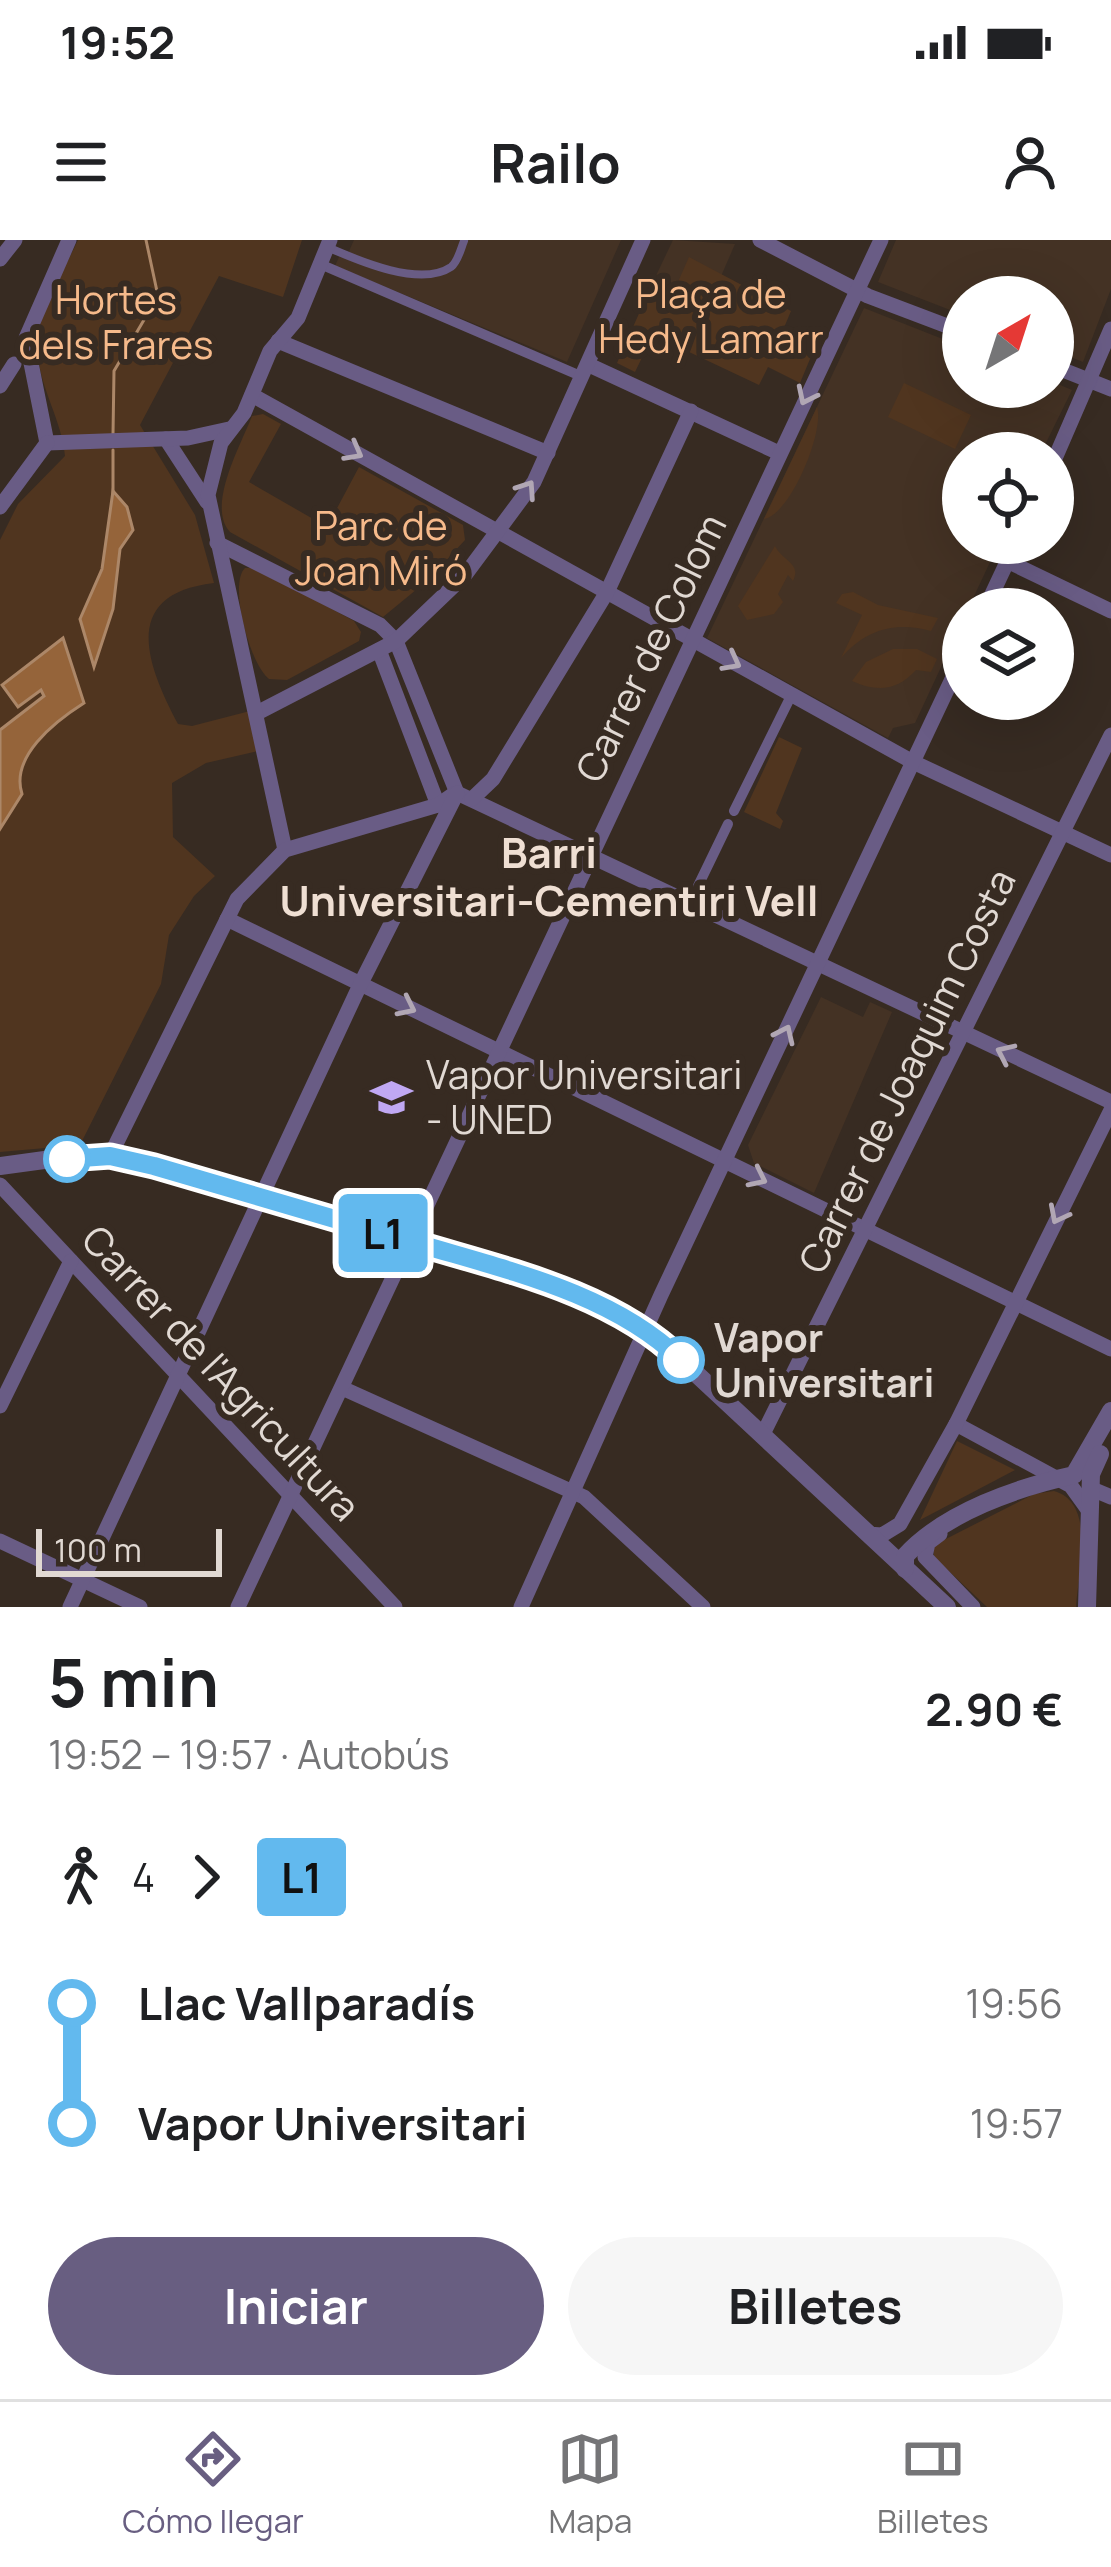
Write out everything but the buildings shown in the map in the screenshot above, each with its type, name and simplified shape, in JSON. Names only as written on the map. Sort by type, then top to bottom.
[{"type":"street","points":[[0,259],[15,240]]},
{"type":"street","points":[[0,507],[47,443],[26,338],[69,240]]},
{"type":"street","points":[[257,713],[396,641],[465,575],[548,453],[643,240]]},
{"type":"street","points":[[760,240],[857,291],[942,324]]},
{"type":"street","name":"Carrer de Colom","points":[[238,1607],[587,856],[881,240]]},
{"type":"street","points":[[207,502],[213,467],[278,340],[298,318],[329,243]]},
{"type":"street","points":[[320,264],[691,411],[779,453]]},
{"type":"street","points":[[1067,432],[1111,329]]},
{"type":"street","points":[[278,340],[548,453]]},
{"type":"street","points":[[0,386],[14,364]]},
{"type":"street","points":[[1074,374],[1111,388]]},
{"type":"street","points":[[252,395],[913,762],[1111,855]]},
{"type":"street","points":[[70,1607],[430,838],[465,796],[504,762],[607,592],[691,411]]},
{"type":"street","points":[[47,443],[166,439],[232,428]]},
{"type":"street","points":[[166,439],[207,502],[285,850]]},
{"type":"street","points":[[217,542],[380,626],[396,641],[465,796],[587,856],[694,894],[818,964],[1111,1106],[956,1424],[901,1524],[881,1535],[866,1534]]},
{"type":"street","points":[[1013,564],[1111,610]]},
{"type":"street","points":[[379,650],[438,805]]},
{"type":"street","points":[[734,812],[793,694]]},
{"type":"street","points":[[521,1607],[724,1161],[942,701]]},
{"type":"street","name":"Carrer de Joaquim Costa","points":[[762,1436],[1111,735]]},
{"type":"street","points":[[110,1156],[237,899],[285,850],[465,796]]},
{"type":"street","points":[[405,815],[430,838]]},
{"type":"street","points":[[694,894],[728,824]]},
{"type":"street","points":[[226,919],[1111,1349]]},
{"type":"street","points":[[0,1166],[110,1156],[261,1196],[588,1300],[648,1331],[946,1607]]},
{"type":"street","name":"Carrer de l'Agricultura","points":[[0,1185],[395,1607]]},
{"type":"street","points":[[0,1406],[71,1261]]},
{"type":"street","points":[[342,1388],[572,1492],[704,1607]]},
{"type":"street","points":[[918,1607],[904,1569],[905,1556],[915,1545],[1052,1477],[1078,1472],[1111,1411]]},
{"type":"street","points":[[956,1424],[1079,1493],[1092,1519]]},
{"type":"street","points":[[1087,1607],[1092,1470],[1111,1434]]},
{"type":"street","points":[[1092,1489],[1111,1497]]},
{"type":"street","points":[[962,1519],[934,1537],[925,1557],[973,1607]]},
{"type":"street","points":[[0,1541],[140,1607]]},
{"type":"lane","points":[[329,243],[388,272],[446,269],[455,263],[464,241]]},
{"type":"shaded area","points":[[354,240],[621,240],[567,362],[335,266],[339,257],[346,258]]},
{"type":"shaded area","points":[[673,240],[735,244],[722,274],[703,296],[653,282]]},
{"type":"shaded area","points":[[896,240],[1111,240],[1111,289],[1083,362],[1074,358],[1074,276],[942,276],[942,307],[878,282]]},
{"type":"shaded area","points":[[864,308],[942,339],[942,408],[1063,408],[1051,432],[942,432],[942,564],[989,564],[978,588],[942,588],[942,665],[915,723],[893,728],[888,738],[707,638]]},
{"type":"shaded area","points":[[113,491],[127,507],[133,530],[120,549],[113,609],[94,667],[80,619],[102,569]]},
{"type":"shaded area","points":[[63,638],[84,703],[48,730],[28,754],[20,780],[22,794],[0,829],[0,730],[44,696],[41,690],[18,707],[2,685]]},
{"type":"shaded area","points":[[821,997],[863,1017],[870,1002],[892,1012],[814,1193],[754,1163],[748,1145]]},
{"type":"green space","name":"Hortes dels Frares","points":[[78,240],[302,240],[283,297],[219,276],[140,425],[195,515],[214,583],[184,590],[164,601],[153,616],[150,655],[157,677],[178,724],[192,726],[250,711],[258,751],[206,763],[172,783],[173,837],[215,876],[194,896],[169,935],[161,984],[80,1145],[0,1152],[0,540],[18,504],[65,456],[40,369],[38,341],[50,296]]},
{"type":"green space","name":"Plaça de Hedy Lamarr","points":[[689,257],[791,311],[783,330],[815,347],[800,383],[768,367],[759,385],[653,335],[635,372],[617,363],[653,282],[674,291]]},
{"type":"green space","points":[[904,383],[942,401],[942,408],[971,415],[963,432],[942,432],[942,443],[888,417]]},
{"type":"green space","points":[[817,407],[816,434],[803,470],[784,503],[764,519]]},
{"type":"green space","name":"Parc de Joan Miró","points":[[263,414],[281,424],[249,482],[327,527],[359,467],[463,525],[465,540],[428,580],[383,617],[230,532],[222,507],[228,475],[252,416]]},
{"type":"green space","points":[[775,546],[793,566],[793,581],[788,575],[778,594],[783,602],[774,614],[747,620],[738,606]]},
{"type":"green space","name":"Parc de Joan Miró","points":[[245,568],[256,568],[354,621],[361,632],[359,641],[287,680],[269,679],[255,658],[240,606],[240,577]]},
{"type":"green space","points":[[853,592],[878,605],[938,618],[931,631],[882,630],[841,658],[862,615],[836,603],[842,594]]},
{"type":"green space","points":[[893,649],[917,649],[937,659],[931,672],[916,670],[894,686],[878,688],[852,681],[866,662]]},
{"type":"green space","points":[[779,737],[802,748],[776,813],[783,821],[780,829],[744,812]]},
{"type":"green space","points":[[957,1441],[1015,1470],[920,1520]]},
{"type":"green space","points":[[1054,1491],[1076,1509],[1080,1524],[1076,1607],[987,1607],[934,1557],[934,1546],[942,1541],[1034,1494]]},
{"type":"waterway","points":[[113,434],[114,371],[158,296],[146,240]]},
{"type":"waterway","points":[[113,450],[113,494]]},
{"type":"bus line","name":"L1","points":[[67,1159],[88,1154],[154,1166],[439,1249],[588,1300],[648,1331],[681,1360]]},
{"type":"place","name":"Vapor Universitari - UNED","points":[[392,1097]]},
{"type":"place","name":"Vapor Universitari","points":[[681,1360]]},
{"type":"district","name":"Barri Universitari-Cementiri Vell","points":[[549,877]]}]
